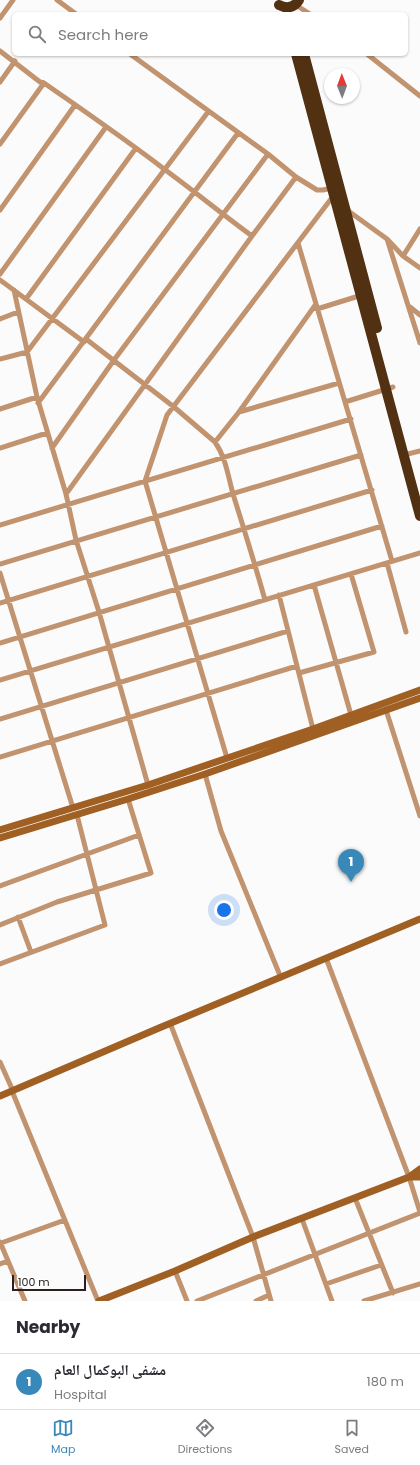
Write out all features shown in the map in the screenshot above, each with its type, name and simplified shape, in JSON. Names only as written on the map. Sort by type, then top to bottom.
[{"type":"highway","points":[[280,6],[292,7],[299,5]]},
{"type":"highway","points":[[297,56],[337,190]]},
{"type":"highway","points":[[304,56],[364,295],[389,388],[411,453],[420,491]]},
{"type":"highway","points":[[411,453],[420,516]]},
{"type":"street","points":[[0,18],[13,0]]},
{"type":"street","points":[[57,0],[73,12]]},
{"type":"street","points":[[299,5],[308,12]]},
{"type":"street","points":[[0,51],[15,61],[40,82],[44,83],[165,169],[222,215],[252,236]]},
{"type":"street","points":[[133,56],[268,154],[296,177],[317,190],[337,190]]},
{"type":"street","points":[[370,56],[420,96]]},
{"type":"street","points":[[0,82],[15,61]]},
{"type":"street","points":[[0,144],[44,83]]},
{"type":"street","points":[[0,210],[75,105]]},
{"type":"street","points":[[0,359],[27,352],[208,112]]},
{"type":"street","points":[[0,274],[106,127]]},
{"type":"street","points":[[38,403],[238,133]]},
{"type":"street","points":[[26,299],[136,148]]},
{"type":"street","points":[[52,448],[114,360],[268,154]]},
{"type":"street","points":[[66,494],[296,177]]},
{"type":"street","points":[[227,758],[145,481],[167,415],[337,190]]},
{"type":"street","points":[[342,210],[388,238],[403,256],[420,268]]},
{"type":"street","points":[[403,256],[420,229]]},
{"type":"street","points":[[388,238],[420,343]]},
{"type":"street","points":[[298,243],[382,526],[406,632]]},
{"type":"street","points":[[0,280],[52,319],[114,360],[174,406],[215,442],[223,456],[265,600]]},
{"type":"street","points":[[14,290],[38,403],[69,504],[76,540],[99,612],[148,785]]},
{"type":"street","points":[[215,442],[239,412],[316,306],[364,295]]},
{"type":"street","points":[[409,307],[420,315]]},
{"type":"street","points":[[0,319],[18,312]]},
{"type":"street","points":[[239,412],[339,383]]},
{"type":"street","points":[[345,402],[389,388]]},
{"type":"street","points":[[0,409],[37,397]]},
{"type":"street","points":[[0,525],[223,456],[350,419]]},
{"type":"street","points":[[0,448],[47,433]]},
{"type":"street","points":[[0,564],[361,455]]},
{"type":"street","points":[[0,603],[372,490]]},
{"type":"street","points":[[0,643],[382,526]]},
{"type":"street","points":[[0,680],[420,553]]},
{"type":"street","points":[[0,573],[51,742],[73,808]]},
{"type":"street","points":[[299,673],[374,652],[351,574]]},
{"type":"street","points":[[314,584],[335,663],[351,715]]},
{"type":"street","points":[[279,595],[312,729]]},
{"type":"street","points":[[0,719],[288,631]]},
{"type":"street","points":[[0,757],[297,666]]},
{"type":"street","points":[[0,830],[148,785],[312,729],[420,690]]},
{"type":"street","points":[[0,838],[205,774],[420,698]]},
{"type":"street","points":[[386,710],[420,816]]},
{"type":"street","points":[[205,774],[221,830],[281,978]]},
{"type":"street","points":[[0,924],[57,902],[151,873],[128,799]]},
{"type":"street","points":[[0,964],[105,925],[77,815]]},
{"type":"street","points":[[0,886],[139,835]]},
{"type":"street","points":[[18,918],[31,952]]},
{"type":"street","points":[[0,1096],[170,1023],[420,919]]},
{"type":"street","points":[[197,1301],[420,1213],[409,1177],[326,958]]},
{"type":"street","points":[[170,1023],[253,1237],[271,1301]]},
{"type":"street","points":[[0,1062],[98,1301],[175,1271],[253,1237],[409,1177],[420,1169]]},
{"type":"street","points":[[409,1177],[420,1177]]},
{"type":"street","points":[[355,1198],[393,1293]]},
{"type":"street","points":[[302,1219],[332,1301]]},
{"type":"street","points":[[25,1301],[0,1242],[65,1220]]},
{"type":"street","points":[[0,1264],[8,1261]]},
{"type":"street","points":[[326,1284],[382,1265]]},
{"type":"street","points":[[175,1271],[186,1301]]},
{"type":"street","points":[[364,1301],[372,1300],[420,1284]]},
{"type":"street","points":[[256,1301],[269,1295]]},
{"type":"place","name":"مشفى البوكمال العام","points":[[351,882]]}]
